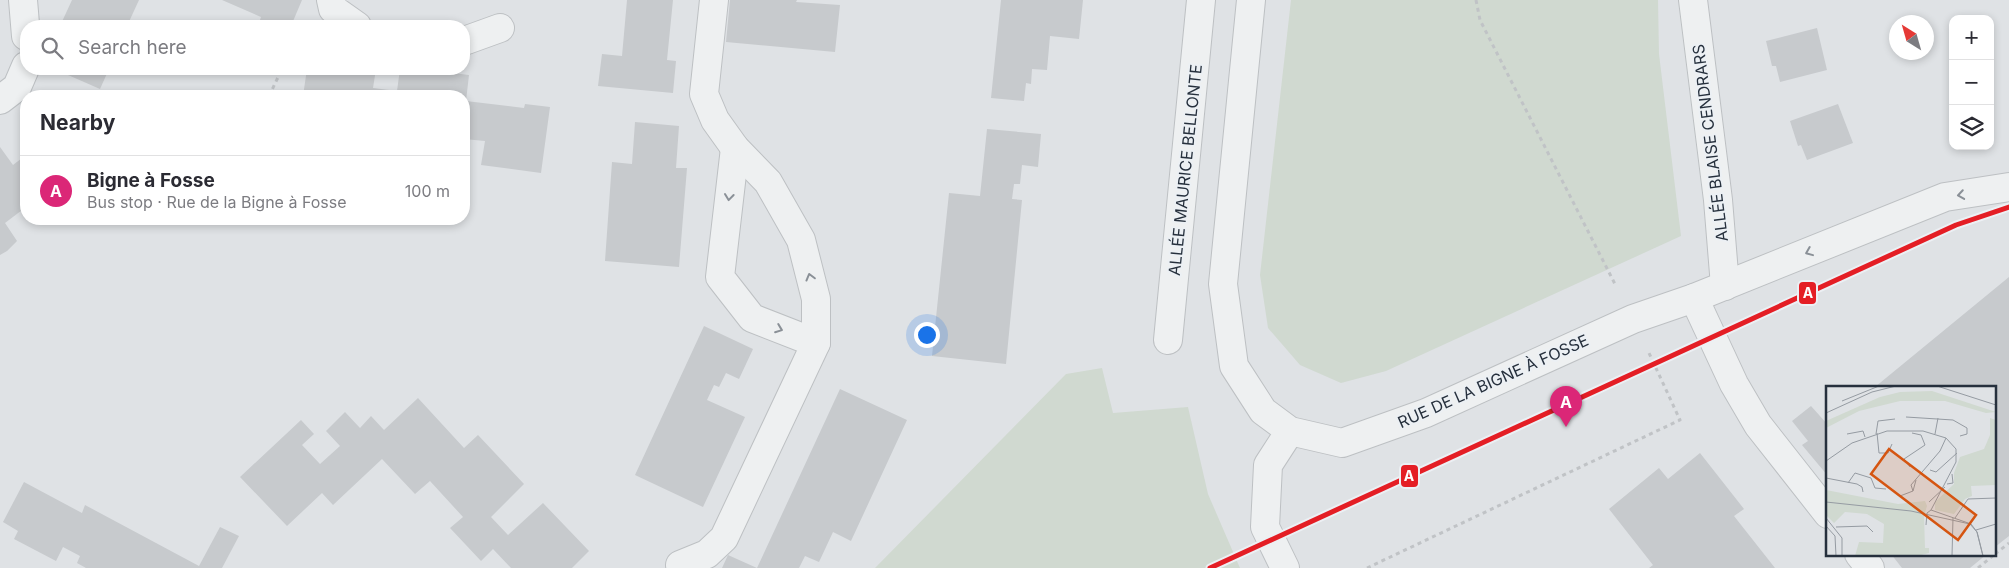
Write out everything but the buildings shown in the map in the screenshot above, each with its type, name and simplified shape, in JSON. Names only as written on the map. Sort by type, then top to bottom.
[{"type":"street","points":[[22,0],[24,20]]},
{"type":"street","points":[[331,0],[334,9],[349,20]]},
{"type":"street","points":[[680,565],[707,554],[724,538],[816,343],[816,299],[801,240],[768,182],[735,148],[715,120],[704,94],[714,0]]},
{"type":"street","name":"ALLÉE MAURICE BELLONTE","points":[[1168,340],[1201,0]]},
{"type":"street","name":"RUE DE LA BIGNE À FOSSE","points":[[1251,0],[1223,284],[1234,366],[1263,411],[1290,431],[1342,443],[1426,413],[1633,319],[1725,286],[1945,197],[2009,188]]},
{"type":"street","name":"ALLÉE BLAISE CENDRARS","points":[[1693,0],[1718,200],[1725,286]]},
{"type":"street","points":[[470,39],[500,28]]},
{"type":"street","points":[[0,100],[17,87],[22,75]]},
{"type":"street","points":[[735,148],[720,277],[752,318],[816,343]]},
{"type":"street","points":[[1694,298],[1734,384],[1758,424],[1826,511]]},
{"type":"street","points":[[1284,568],[1265,527],[1268,465],[1290,431]]},
{"type":"street","points":[[1861,556],[1870,568]]},
{"type":"path","points":[[1476,0],[1480,20],[1633,319]]},
{"type":"path","points":[[272,90],[279,75]]},
{"type":"path","points":[[1367,568],[1680,420],[1662,382]]},
{"type":"path","points":[[1996,553],[2009,543]]},
{"type":"path","points":[[1978,568],[1993,556]]},
{"type":"shaded area","points":[[1291,0],[1658,0],[1659,54],[1681,236],[1386,371],[1341,383],[1300,365],[1268,328],[1260,275]]},
{"type":"shaded area","points":[[1102,368],[1113,413],[1188,407],[1208,494],[1240,568],[875,568],[1066,374]]},
{"type":"transit line","name":"A","points":[[1210,568],[1956,225],[2009,207]]},
{"type":"place","name":"Bigne à Fosse","points":[[1566,427]]}]
